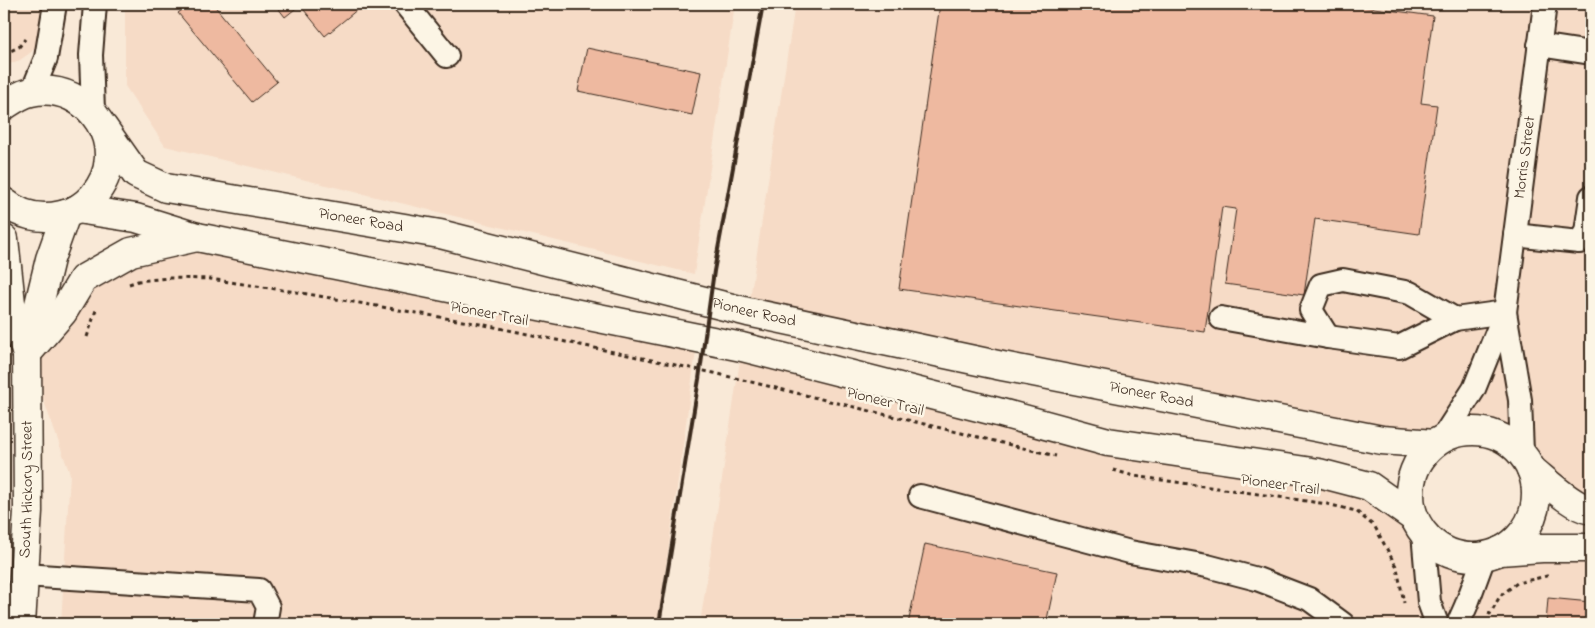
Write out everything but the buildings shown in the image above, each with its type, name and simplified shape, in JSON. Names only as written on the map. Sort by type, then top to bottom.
[{"type":"main road","points":[[15,96],[54,91],[75,98],[98,119],[108,140],[109,154],[106,173],[97,191],[88,201],[65,214]]},
{"type":"main road","name":"Pioneer Road","points":[[98,119],[136,174],[166,188],[440,234],[710,303],[1002,366],[1382,440],[1438,440]]},
{"type":"main road","points":[[4,202],[23,214],[37,217],[65,214],[136,218],[197,237],[742,347],[1108,442],[1319,473],[1369,486],[1418,525],[1430,542],[1454,555],[1466,557],[1542,548],[1591,548]]},
{"type":"main road","name":"South Hickory Street","points":[[21,624],[28,511],[27,354],[50,259],[65,214]]},
{"type":"main road","points":[[4,309],[27,354],[63,312],[83,279],[130,252],[197,237]]},
{"type":"main road","name":"South Hickory Street","points":[[4,239],[11,303],[27,354]]},
{"type":"main road","points":[[1418,525],[1409,497],[1411,477],[1420,458],[1438,440],[1461,431],[1477,430],[1498,436],[1512,444],[1556,489],[1584,509],[1591,510]]},
{"type":"main road","points":[[1492,554],[1516,541],[1528,525],[1535,507],[1536,487],[1527,461]]},
{"type":"street","points":[[15,96],[46,58],[55,4]]},
{"type":"street","points":[[95,4],[91,55],[98,119]]},
{"type":"street","points":[[405,4],[447,56]]},
{"type":"street","name":"Morris Street","points":[[1438,440],[1474,389],[1505,312],[1545,4]]},
{"type":"street","points":[[1539,45],[1591,53]]},
{"type":"street","points":[[1515,234],[1579,242],[1586,232],[1591,197]]},
{"type":"street","points":[[1328,337],[1311,310],[1321,285],[1343,280],[1410,292],[1455,319]]},
{"type":"street","points":[[1221,318],[1328,337],[1399,346],[1455,319],[1505,312]]},
{"type":"street","name":"Morris Street","points":[[1505,312],[1520,400],[1527,461]]},
{"type":"street","points":[[920,496],[1130,552],[1207,566],[1257,579],[1309,599],[1343,624]]},
{"type":"street","points":[[1418,525],[1430,602],[1437,624]]},
{"type":"street","points":[[1462,615],[1492,554]]},
{"type":"street","points":[[24,575],[259,590],[268,606],[265,624]]},
{"type":"path","points":[[4,54],[19,47],[25,39],[28,30]]},
{"type":"path","name":"Pioneer Trail","points":[[121,287],[138,282],[169,278],[210,279],[480,324],[714,373],[1058,457]]},
{"type":"path","points":[[87,337],[96,309],[100,304]]},
{"type":"path","name":"Pioneer Trail","points":[[1106,469],[1134,476],[1328,504],[1356,511],[1375,528],[1397,568],[1404,604],[1430,602]]},
{"type":"path","points":[[1462,615],[1490,614],[1500,596],[1517,583],[1552,575]]},
{"type":"shaded area","points":[[4,4],[50,4],[38,45],[20,60],[4,66]]},
{"type":"shaded area","points":[[125,4],[735,4],[694,274],[165,146],[125,86]]},
{"type":"shaded area","points":[[795,4],[1591,4],[1591,510],[1512,444],[1498,436],[1477,430],[1461,431],[1443,437],[748,312]]},
{"type":"shaded area","points":[[197,237],[698,337],[658,624],[61,624],[70,474],[27,354],[83,279]]},
{"type":"shaded area","points":[[742,347],[994,411],[1369,486],[1431,542],[1454,555],[1484,557],[1591,548],[1591,624],[700,624]]},
{"type":"railway","points":[[659,624],[699,379],[714,271],[763,4]]}]
